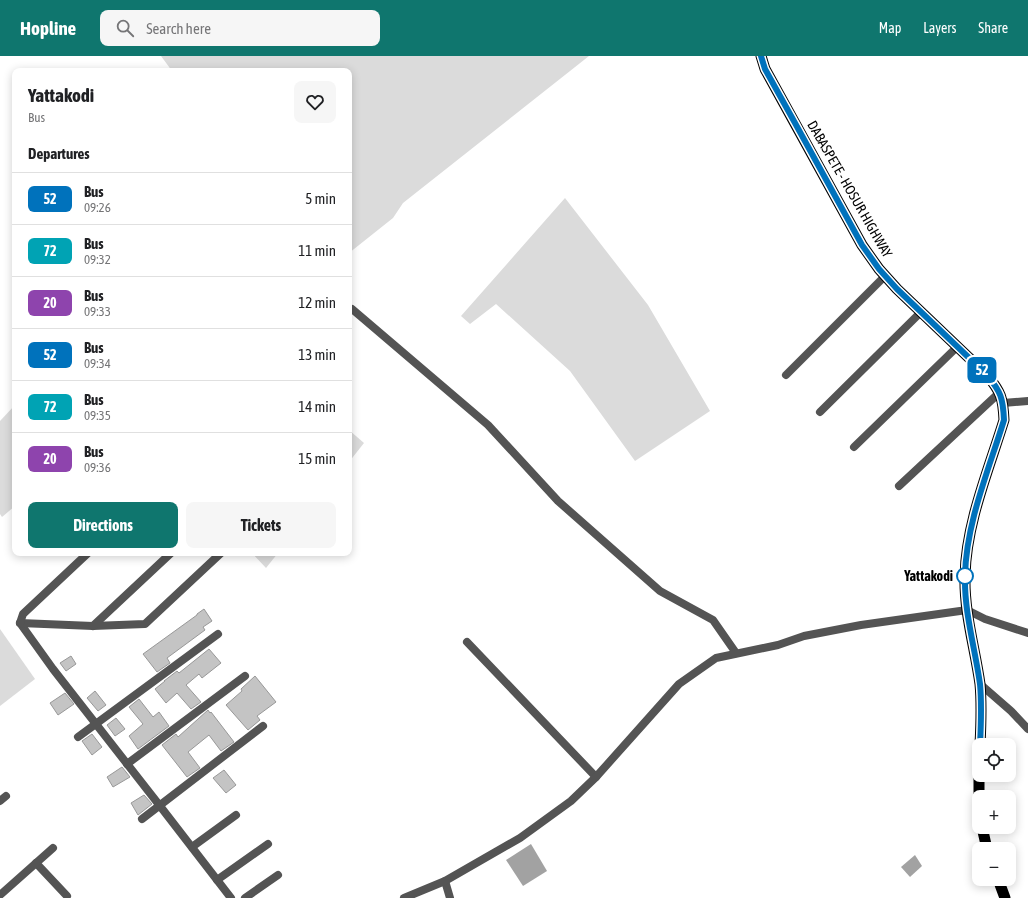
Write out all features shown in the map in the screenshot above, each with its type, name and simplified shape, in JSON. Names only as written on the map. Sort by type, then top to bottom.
[{"type":"highway","name":"DABASPETE - HOSUR HIGHWAY","points":[[761,56],[765,69],[862,245],[886,276],[921,312],[987,375],[997,388],[1001,398]]},
{"type":"highway","points":[[980,738],[982,710],[980,684],[967,610],[965,576],[967,548],[973,518],[1004,420],[1001,398]]},
{"type":"highway","points":[[1001,886],[1005,898]]},
{"type":"street","points":[[786,374],[886,276]]},
{"type":"street","points":[[352,309],[488,425],[558,501],[660,591],[713,620],[736,653]]},
{"type":"street","points":[[820,412],[921,312]]},
{"type":"street","points":[[854,447],[957,347]]},
{"type":"street","points":[[899,486],[1001,398],[1028,402]]},
{"type":"street","points":[[20,623],[23,614],[85,556]]},
{"type":"street","points":[[93,626],[168,556]]},
{"type":"street","points":[[20,623],[93,626],[145,624],[218,556]]},
{"type":"street","points":[[404,898],[445,881],[520,838],[570,801],[596,777],[679,684],[716,658],[778,645],[812,634],[861,625],[967,610],[986,619],[1028,632]]},
{"type":"street","points":[[20,623],[52,669],[231,898]]},
{"type":"street","points":[[78,737],[95,723],[218,634]]},
{"type":"street","points":[[467,642],[596,777]]},
{"type":"street","points":[[127,764],[245,676]]},
{"type":"street","points":[[980,684],[1011,711],[1028,729]]},
{"type":"street","points":[[142,819],[263,726]]},
{"type":"street","points":[[192,847],[236,815]]},
{"type":"street","points":[[217,880],[268,844]]},
{"type":"street","points":[[0,895],[53,848]]},
{"type":"street","points":[[36,863],[67,896]]},
{"type":"street","points":[[245,898],[278,875]]},
{"type":"street","points":[[445,881],[450,898]]},
{"type":"shaded area","points":[[161,56],[589,56],[403,203],[393,218],[352,251],[352,68],[170,68]]},
{"type":"shaded area","points":[[565,198],[648,305],[710,411],[635,461],[570,371],[496,304],[470,324],[461,316]]},
{"type":"shaded area","points":[[12,408],[12,509],[2,517],[0,514],[0,421]]},
{"type":"shaded area","points":[[352,433],[364,443],[352,458]]},
{"type":"shaded area","points":[[255,556],[276,556],[266,568]]},
{"type":"shaded area","points":[[0,629],[35,679],[0,706]]},
{"type":"shaded area","points":[[531,844],[547,871],[523,886],[506,860]]},
{"type":"shaded area","points":[[915,855],[922,866],[910,877],[901,867]]},
{"type":"building","points":[[204,609],[212,621],[203,627],[205,630],[167,658],[170,663],[157,672],[143,654]]},
{"type":"building","points":[[209,649],[221,663],[202,678],[199,674],[186,685],[201,702],[191,709],[177,693],[166,703],[155,689],[177,671],[179,673]]},
{"type":"building","points":[[71,656],[76,664],[66,671],[60,663]]},
{"type":"building","points":[[255,676],[276,702],[257,716],[260,720],[248,730],[226,705],[242,691],[241,689]]},
{"type":"building","points":[[95,691],[106,705],[98,711],[87,698]]},
{"type":"building","points":[[65,693],[74,704],[58,715],[50,703]]},
{"type":"building","points":[[139,699],[153,717],[159,712],[169,726],[138,749],[129,736],[143,724],[129,707]]},
{"type":"building","points":[[208,710],[234,742],[221,751],[209,735],[188,752],[200,768],[187,777],[162,745],[176,734],[178,737]]},
{"type":"building","points":[[116,718],[125,729],[115,736],[107,725]]},
{"type":"building","points":[[92,734],[102,747],[92,755],[82,741]]},
{"type":"building","points":[[122,767],[130,777],[113,787],[107,777]]},
{"type":"building","points":[[224,770],[236,785],[226,793],[213,778]]},
{"type":"building","points":[[144,795],[152,804],[138,815],[131,803]]},
{"type":"bus line","name":"52","points":[[761,56],[765,69],[862,245],[879,269],[897,289],[987,375],[997,388],[1003,403],[1004,420],[973,518],[967,548],[965,576],[967,610],[981,693],[982,710],[980,738]]},
{"type":"place","name":"Yattakodi","points":[[965,576]]}]
